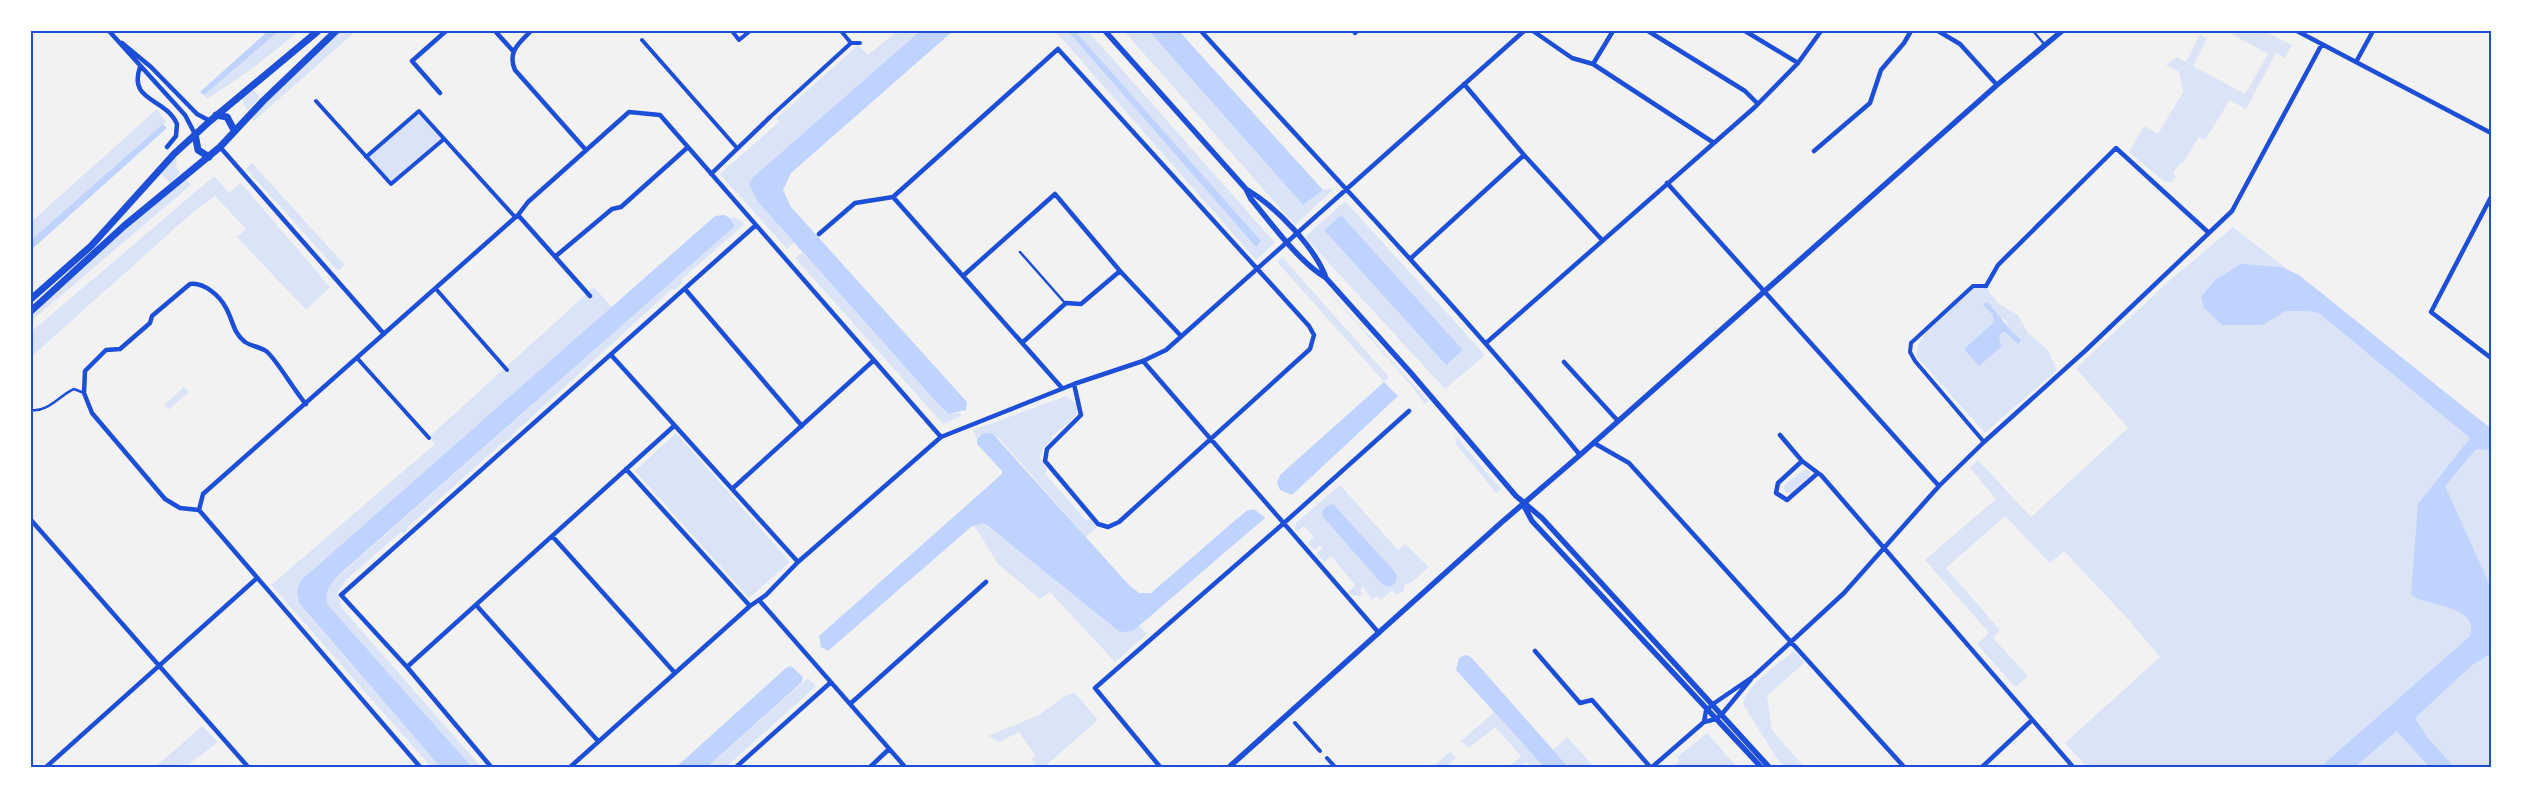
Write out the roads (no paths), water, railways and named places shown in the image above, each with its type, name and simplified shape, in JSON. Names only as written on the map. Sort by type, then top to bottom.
[{"type":"main road","points":[[31,299],[91,246],[195,134],[318,31]]},
{"type":"main road","points":[[31,310],[124,226],[220,147],[234,130],[336,31]]},
{"type":"main road","points":[[213,118],[227,117],[234,130]]},
{"type":"main road","points":[[195,134],[198,150],[209,156]]},
{"type":"street","points":[[109,31],[185,116],[195,134]]},
{"type":"street","points":[[440,93],[412,61],[446,31]]},
{"type":"street","points":[[495,31],[513,51]]},
{"type":"street","points":[[532,31],[513,51],[512,64],[515,70],[585,149]]},
{"type":"street","points":[[732,31],[739,40],[750,31]]},
{"type":"street","points":[[841,31],[851,43]]},
{"type":"street","points":[[1105,31],[1246,189],[1281,217],[1322,266],[1326,278]]},
{"type":"street","points":[[1201,31],[1348,189],[1486,344],[1580,455]]},
{"type":"street","points":[[569,768],[759,600],[798,562],[941,437],[1062,388],[1143,361],[1166,350],[1524,31]]},
{"type":"street","points":[[1532,31],[1572,58],[1593,64],[1714,144]]},
{"type":"street","points":[[1593,64],[1613,31]]},
{"type":"street","points":[[1648,31],[1745,91],[1758,104]]},
{"type":"street","points":[[1745,31],[1798,63]]},
{"type":"street","points":[[1486,344],[1758,104],[1798,63],[1822,31]]},
{"type":"street","points":[[1814,151],[1870,103],[1882,70],[1911,31]]},
{"type":"street","points":[[1938,31],[1960,44],[1997,86]]},
{"type":"street","points":[[1228,768],[1523,504],[1997,86],[2062,31]]},
{"type":"street","points":[[2297,31],[2491,133]]},
{"type":"street","points":[[2356,62],[2373,31]]},
{"type":"street","points":[[113,36],[151,67],[198,114],[213,118]]},
{"type":"street","points":[[642,40],[737,148]]},
{"type":"street","points":[[711,174],[851,43],[860,43]]},
{"type":"street","points":[[1704,722],[1711,707],[1754,676],[1844,593],[1939,486],[1984,442],[2058,376],[2232,211],[2322,44]]},
{"type":"street","points":[[819,234],[855,203],[893,196],[1058,49],[1310,326],[1314,336],[1310,348],[1119,522],[1103,526],[1098,524],[1045,461],[1047,449],[1081,415],[1074,384]]},
{"type":"street","points":[[140,67],[136,80],[138,89],[161,105],[177,124],[174,138],[167,147]]},
{"type":"street","points":[[1464,84],[1524,155],[1602,240]]},
{"type":"street","points":[[316,101],[391,184],[444,139]]},
{"type":"street","points":[[366,156],[419,111],[556,256],[590,296]]},
{"type":"street","points":[[199,510],[203,494],[436,289],[517,216],[528,202],[585,149],[629,112],[660,115],[941,437]]},
{"type":"street","points":[[220,147],[384,334]]},
{"type":"street","points":[[556,256],[612,210],[621,207],[688,147]]},
{"type":"street","points":[[1984,442],[1916,361],[1910,352],[1911,344],[1973,286],[1986,286],[1998,265],[2116,148],[2209,233]]},
{"type":"street","points":[[1410,259],[1524,155]]},
{"type":"street","points":[[1667,183],[1766,291],[1939,486]]},
{"type":"street","points":[[1246,189],[1250,199],[1288,242],[1315,271],[1326,278],[1411,373],[1523,504],[1532,521],[1770,768]]},
{"type":"street","points":[[964,275],[1055,194],[1108,254],[1120,271],[1181,336]]},
{"type":"street","points":[[893,196],[1062,388]]},
{"type":"street","points":[[2491,197],[2431,312],[2491,358]]},
{"type":"street","points":[[492,768],[341,594],[612,356],[756,225]]},
{"type":"street","points":[[1023,342],[1066,303],[1081,304],[1120,271]]},
{"type":"street","points":[[306,404],[294,391],[268,352],[245,342],[232,326],[226,307],[207,287],[197,283],[190,284],[152,316],[150,323],[120,348],[106,350],[84,372],[84,393],[92,413],[165,499],[180,508],[199,510],[256,579],[421,768]]},
{"type":"street","points":[[436,289],[507,370]]},
{"type":"street","points":[[685,289],[802,426]]},
{"type":"street","points":[[612,356],[798,562]]},
{"type":"street","points":[[357,358],[429,438]]},
{"type":"street","points":[[732,489],[874,360]]},
{"type":"street","points":[[1143,361],[1379,633]]},
{"type":"street","points":[[1564,362],[1618,421]]},
{"type":"street","points":[[1161,768],[1095,688],[1409,411]]},
{"type":"street","points":[[407,668],[674,426]]},
{"type":"street","points":[[1780,435],[1802,461],[1818,473],[1884,547],[2074,768]]},
{"type":"street","points":[[1594,443],[1629,463],[1905,768]]},
{"type":"street","points":[[1802,461],[1778,483],[1776,493],[1787,500],[1818,473]]},
{"type":"street","points":[[626,469],[750,606]]},
{"type":"street","points":[[1523,504],[1538,514],[1711,707]]},
{"type":"street","points":[[31,520],[249,768]]},
{"type":"street","points":[[553,537],[675,673]]},
{"type":"street","points":[[45,768],[256,579]]},
{"type":"street","points":[[850,704],[986,582]]},
{"type":"street","points":[[759,600],[906,768]]},
{"type":"street","points":[[477,606],[598,741]]},
{"type":"street","points":[[1535,651],[1580,704],[1592,700],[1651,768],[1704,722],[1720,716],[1754,676]]},
{"type":"street","points":[[735,768],[830,683]]},
{"type":"street","points":[[1720,716],[1762,768]]},
{"type":"street","points":[[1981,768],[2032,720]]},
{"type":"street","points":[[1295,723],[1320,751]]},
{"type":"street","points":[[869,768],[889,749]]},
{"type":"street","points":[[1327,758],[1336,768]]},
{"type":"lane","points":[[2033,31],[2046,45]]},
{"type":"lane","points":[[1020,252],[1066,303]]},
{"type":"lane","points":[[31,410],[43,410],[61,394],[74,389],[84,393]]},
{"type":"water","points":[[268,31],[279,31],[204,95],[200,92]]},
{"type":"water","points":[[920,31],[953,31],[791,173],[783,190],[791,207],[967,402],[966,410],[949,414],[758,202],[749,184],[753,177]]},
{"type":"water","points":[[1068,31],[1075,31],[1261,241],[1256,247]]},
{"type":"water","points":[[1149,31],[1179,31],[1323,190],[1303,205]]},
{"type":"water","points":[[163,124],[167,128],[31,250],[31,240]]},
{"type":"water","points":[[724,215],[730,218],[735,226],[341,573],[329,588],[327,596],[328,605],[473,768],[441,768],[299,603],[297,591],[300,581],[715,216]]},
{"type":"water","points":[[1341,215],[1463,350],[1446,365],[1324,230]]},
{"type":"water","points":[[2241,264],[2281,267],[2299,275],[2491,429],[2491,450],[2476,449],[2445,486],[2491,588],[2491,653],[2471,666],[2415,718],[2427,737],[2455,768],[2430,768],[2397,731],[2354,768],[2319,768],[2470,636],[2471,626],[2467,618],[2460,613],[2451,608],[2411,595],[2418,504],[2470,438],[2319,313],[2286,311],[2262,325],[2222,325],[2204,308],[2201,297],[2215,280]]},
{"type":"water","points":[[1987,302],[2021,340],[2018,344],[2005,332],[2001,333],[1999,339],[2002,346],[1979,366],[1964,349],[1994,322],[1992,314],[1983,305]]},
{"type":"water","points":[[1384,382],[1398,396],[1292,495],[1280,490],[1277,483],[1280,475]]},
{"type":"water","points":[[992,433],[1129,585],[1139,593],[1151,593],[1246,511],[1254,509],[1265,518],[1133,631],[1120,632],[982,523],[971,527],[828,651],[821,647],[819,636],[1002,474],[1002,471],[977,444],[977,439],[982,434]]},
{"type":"water","points":[[1333,504],[1396,573],[1396,582],[1394,584],[1389,586],[1383,585],[1323,517],[1322,512],[1325,507]]},
{"type":"water","points":[[1465,655],[1471,657],[1569,768],[1545,768],[1456,670],[1459,658]]},
{"type":"water","points":[[791,666],[803,677],[801,683],[706,768],[675,768],[786,668]]}]
